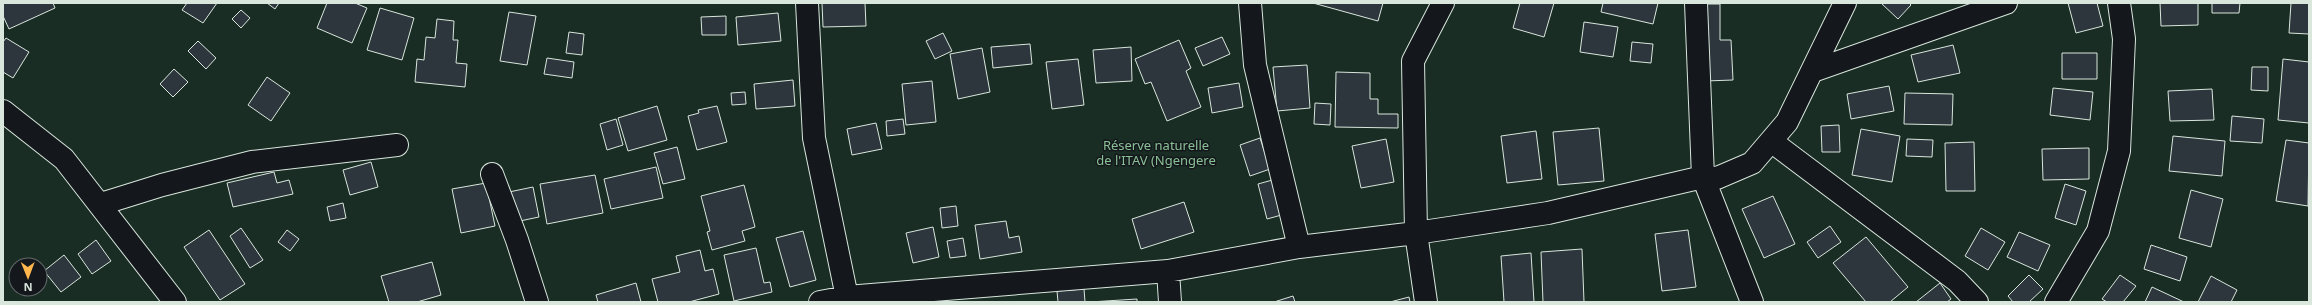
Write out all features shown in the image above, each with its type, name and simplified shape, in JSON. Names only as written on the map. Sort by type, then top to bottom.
[{"type":"street","points":[[807,3],[814,138],[848,300]]},
{"type":"street","points":[[1250,3],[1255,65],[1299,247]]},
{"type":"street","points":[[1426,302],[1416,233],[1413,61],[1443,3]]},
{"type":"street","points":[[1696,3],[1703,177],[1752,302]]},
{"type":"street","points":[[820,302],[1168,271],[1299,247],[1416,233],[1548,213],[1703,177],[1717,178],[1752,163],[1787,122],[1813,72],[1845,3]]},
{"type":"street","points":[[1813,72],[2006,3]]},
{"type":"street","points":[[2056,302],[2098,231],[2119,151],[2124,40],[2119,3]]},
{"type":"street","points":[[3,112],[64,159],[101,204],[175,302]]},
{"type":"street","points":[[1771,141],[1957,281],[1977,302]]},
{"type":"street","points":[[101,204],[252,162],[397,145]]},
{"type":"street","points":[[492,174],[517,240],[537,302]]},
{"type":"street","points":[[1168,271],[1170,302]]},
{"type":"green space","name":"Réserve naturelle de l'ITAV (Ngengere","points":[[3,3],[2309,3],[2309,302],[3,302]]},
{"type":"building","points":[[3,3],[53,3],[55,8],[9,29],[3,16]]},
{"type":"building","points":[[187,3],[217,3],[203,23],[182,10]]},
{"type":"building","points":[[267,3],[279,3],[275,9]]},
{"type":"building","points":[[327,3],[355,3],[367,8],[352,43],[317,28]]},
{"type":"building","points":[[822,3],[865,3],[866,26],[823,27]]},
{"type":"building","points":[[1313,3],[1383,3],[1378,21]]},
{"type":"building","points":[[1520,3],[1554,3],[1544,37],[1513,28]]},
{"type":"building","points":[[1603,3],[1658,3],[1653,24],[1601,12]]},
{"type":"building","points":[[1881,3],[1909,3],[1911,5],[1898,19]]},
{"type":"building","points":[[2068,3],[2097,3],[2103,26],[2076,33]]},
{"type":"building","points":[[2160,3],[2198,3],[2198,25],[2161,26]]},
{"type":"building","points":[[2212,3],[2240,3],[2239,13],[2212,13]]},
{"type":"building","points":[[2291,3],[2309,3],[2309,34],[2289,33]]},
{"type":"building","points":[[1700,4],[1720,4],[1720,40],[1731,40],[1733,80],[1705,81]]},
{"type":"building","points":[[380,8],[414,18],[402,60],[367,50]]},
{"type":"building","points":[[241,10],[250,18],[241,28],[232,19]]},
{"type":"building","points":[[509,12],[536,16],[527,65],[500,61]]},
{"type":"building","points":[[778,13],[781,41],[738,45],[736,17]]},
{"type":"building","points":[[726,16],[726,35],[702,35],[701,17]]},
{"type":"building","points":[[437,19],[454,21],[453,40],[458,40],[456,63],[467,64],[465,87],[415,82],[417,59],[424,60],[426,37],[435,38]]},
{"type":"building","points":[[1584,22],[1618,27],[1613,57],[1580,52]]},
{"type":"building","points":[[569,32],[584,34],[582,55],[566,53]]},
{"type":"building","points":[[943,33],[952,51],[935,59],[926,41]]},
{"type":"building","points":[[1222,37],[1230,54],[1203,66],[1195,48]]},
{"type":"building","points":[[6,38],[29,52],[13,78],[3,72],[3,42]]},
{"type":"building","points":[[1179,40],[1191,68],[1186,71],[1201,107],[1167,121],[1151,82],[1145,84],[1135,59]]},
{"type":"building","points":[[198,41],[216,58],[206,69],[188,51]]},
{"type":"building","points":[[1632,42],[1653,44],[1651,63],[1630,61]]},
{"type":"building","points":[[1030,44],[1032,64],[993,68],[991,47]]},
{"type":"building","points":[[1953,45],[1960,73],[1918,82],[1911,55]]},
{"type":"building","points":[[1131,47],[1132,81],[1096,83],[1093,50]]},
{"type":"building","points":[[982,48],[990,92],[958,99],[950,54]]},
{"type":"building","points":[[2062,53],[2097,53],[2097,79],[2062,79]]},
{"type":"building","points":[[547,58],[574,62],[572,78],[544,74]]},
{"type":"building","points":[[1078,59],[1084,105],[1052,109],[1046,62]]},
{"type":"building","points":[[2283,59],[2309,62],[2309,123],[2278,120]]},
{"type":"building","points":[[1307,65],[1310,108],[1277,111],[1273,67]]},
{"type":"building","points":[[2252,67],[2268,67],[2268,91],[2251,90]]},
{"type":"building","points":[[174,69],[188,82],[173,97],[160,84]]},
{"type":"building","points":[[1336,72],[1370,73],[1370,99],[1378,99],[1378,114],[1398,114],[1398,128],[1335,127]]},
{"type":"building","points":[[267,77],[290,93],[271,121],[248,105]]},
{"type":"building","points":[[793,80],[795,106],[756,109],[754,84]]},
{"type":"building","points":[[932,81],[936,122],[906,125],[902,84]]},
{"type":"building","points":[[1239,83],[1243,107],[1212,113],[1208,88]]},
{"type":"building","points":[[1889,86],[1894,111],[1851,119],[1847,94]]},
{"type":"building","points":[[2053,88],[2093,92],[2090,120],[2050,115]]},
{"type":"building","points":[[2212,89],[2214,120],[2170,121],[2168,91]]},
{"type":"building","points":[[745,92],[746,104],[732,105],[731,93]]},
{"type":"building","points":[[1905,93],[1953,94],[1952,125],[1904,124]]},
{"type":"building","points":[[1315,103],[1331,104],[1330,125],[1314,124]]},
{"type":"building","points":[[657,106],[667,140],[628,151],[618,118]]},
{"type":"building","points":[[717,106],[727,142],[697,150],[688,116],[699,113],[698,110]]},
{"type":"building","points":[[2232,116],[2264,119],[2262,143],[2230,141]]},
{"type":"building","points":[[616,119],[623,145],[607,150],[600,124]]},
{"type":"building","points":[[903,119],[905,134],[887,136],[886,121]]},
{"type":"building","points":[[876,123],[882,149],[852,155],[847,129]]},
{"type":"building","points":[[1839,125],[1840,152],[1822,152],[1821,126]]},
{"type":"building","points":[[1599,128],[1604,181],[1558,185],[1553,132]]},
{"type":"building","points":[[1861,129],[1900,136],[1892,182],[1852,175]]},
{"type":"building","points":[[1536,131],[1542,179],[1507,183],[1501,136]]},
{"type":"building","points":[[2173,136],[2225,141],[2222,176],[2169,171]]},
{"type":"building","points":[[1260,138],[1270,169],[1250,176],[1240,145]]},
{"type":"building","points":[[1386,139],[1394,182],[1361,188],[1352,146]]},
{"type":"building","points":[[1907,139],[1933,140],[1932,157],[1906,156]]},
{"type":"building","points":[[2286,140],[2309,143],[2308,206],[2276,201]]},
{"type":"building","points":[[1974,142],[1975,191],[1946,191],[1945,143]]},
{"type":"building","points":[[677,147],[685,179],[663,184],[654,153]]},
{"type":"building","points":[[2089,148],[2089,179],[2043,180],[2042,149]]},
{"type":"building","points":[[371,162],[378,187],[350,195],[343,170]]},
{"type":"building","points":[[656,167],[663,198],[611,209],[604,179]]},
{"type":"building","points":[[274,172],[277,183],[289,180],[293,194],[233,207],[227,183]]},
{"type":"building","points":[[595,175],[603,213],[547,224],[540,184]]},
{"type":"building","points":[[1276,179],[1285,214],[1267,219],[1258,184]]},
{"type":"building","points":[[486,183],[495,226],[461,233],[452,189]]},
{"type":"building","points":[[2065,184],[2086,191],[2076,225],[2055,218]]},
{"type":"building","points":[[744,185],[755,227],[742,231],[745,241],[712,250],[707,232],[710,231],[701,196]]},
{"type":"building","points":[[533,187],[539,217],[515,222],[509,192]]},
{"type":"building","points":[[2191,190],[2223,199],[2211,247],[2179,238]]},
{"type":"building","points":[[1773,196],[1795,244],[1764,258],[1742,209]]},
{"type":"building","points":[[1184,202],[1194,232],[1141,249],[1132,219]]},
{"type":"building","points":[[343,203],[346,218],[330,221],[327,207]]},
{"type":"building","points":[[956,206],[958,226],[942,228],[940,208]]},
{"type":"building","points":[[1006,221],[1009,238],[1019,236],[1022,252],[980,259],[975,225]]},
{"type":"building","points":[[1830,226],[1841,242],[1818,258],[1807,242]]},
{"type":"building","points":[[933,227],[939,257],[913,263],[906,233]]},
{"type":"building","points":[[241,228],[263,260],[250,268],[230,236]]},
{"type":"building","points":[[1981,228],[2005,242],[1988,270],[1965,256]]},
{"type":"building","points":[[209,230],[245,284],[220,300],[184,247]]},
{"type":"building","points":[[287,230],[299,239],[290,251],[278,242]]},
{"type":"building","points":[[1688,230],[1696,287],[1662,291],[1655,234]]},
{"type":"building","points":[[803,231],[816,280],[790,287],[776,238]]},
{"type":"building","points":[[2019,232],[2050,245],[2038,271],[2007,257]]},
{"type":"building","points":[[1866,237],[1908,287],[1890,302],[1866,302],[1833,263]]},
{"type":"building","points":[[963,238],[966,256],[950,258],[947,241]]},
{"type":"building","points":[[96,240],[111,261],[92,274],[78,254]]},
{"type":"building","points":[[2151,245],[2187,257],[2180,281],[2144,269]]},
{"type":"building","points":[[756,248],[764,283],[770,282],[772,292],[734,301],[724,255]]},
{"type":"building","points":[[1582,249],[1584,302],[1543,302],[1541,252]]},
{"type":"building","points":[[700,250],[705,271],[713,269],[719,294],[689,302],[658,302],[652,279],[680,272],[676,256]]},
{"type":"building","points":[[1531,253],[1534,302],[1504,302],[1501,256]]},
{"type":"building","points":[[64,255],[81,277],[61,292],[48,276],[48,268]]},
{"type":"building","points":[[432,262],[441,295],[417,302],[389,302],[381,276]]},
{"type":"building","points":[[2029,275],[2043,289],[2029,302],[2013,302],[2008,296]]},
{"type":"building","points":[[2120,275],[2136,286],[2123,302],[2107,302],[2102,299]]},
{"type":"building","points":[[2211,276],[2237,290],[2231,302],[2198,302]]},
{"type":"building","points":[[636,283],[641,302],[598,302],[596,295]]},
{"type":"building","points":[[1940,283],[1951,299],[1947,302],[1916,302]]},
{"type":"building","points":[[2152,287],[2184,302],[2145,302]]},
{"type":"building","points":[[1084,289],[1085,302],[1058,302],[1057,291]]},
{"type":"building","points":[[1293,296],[1295,302],[1274,302]]},
{"type":"building","points":[[1409,297],[1410,302],[1390,302]]},
{"type":"building","points":[[1137,299],[1137,302],[1090,302]]}]
